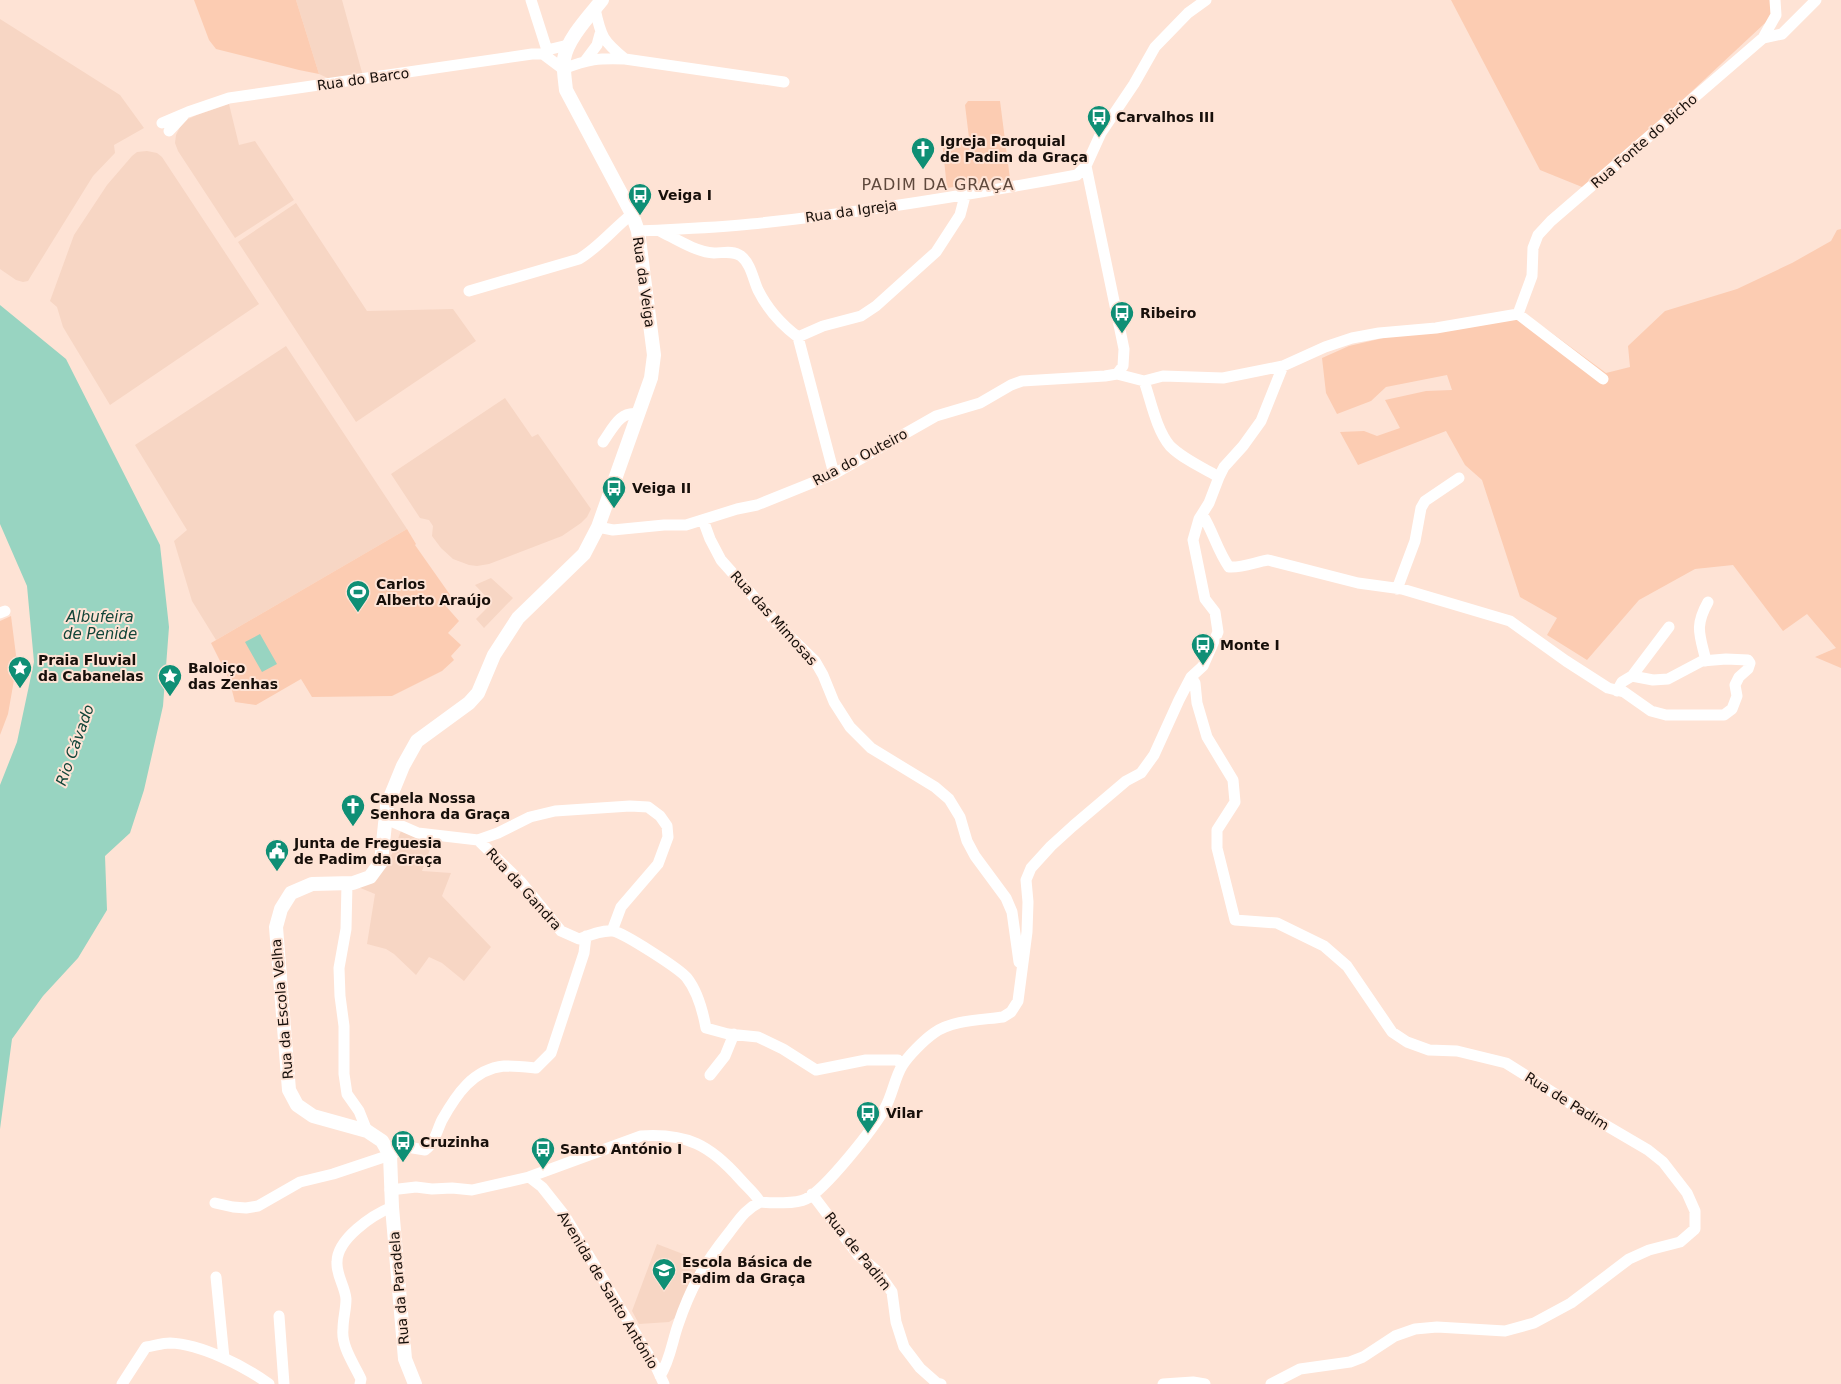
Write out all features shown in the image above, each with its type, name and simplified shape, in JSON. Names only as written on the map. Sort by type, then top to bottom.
[{"type":"main road","points":[[568,45],[599,5]]},
{"type":"main road","name":"Rua da Veiga","points":[[386,819],[387,805],[394,785],[417,741],[468,703],[478,693],[494,655],[518,618],[584,554],[598,527],[651,378],[654,355],[638,231],[632,214],[566,90],[564,57],[568,45]]},
{"type":"main road","name":"Rua da Escola Velha","points":[[386,819],[381,862],[370,877],[347,883],[312,884],[291,892],[281,909],[276,927],[276,937],[289,1090],[297,1105],[313,1116],[367,1132],[382,1141],[390,1155]]},
{"type":"main road","name":"Rua da Paradela","points":[[390,1155],[390,1190],[405,1359],[415,1384]]},
{"type":"street","points":[[531,0],[545,52],[564,70],[585,61],[625,59],[784,82]]},
{"type":"street","points":[[1206,0],[1188,13],[1155,47],[1134,84],[1101,133],[1086,166],[1124,349],[1123,366],[1117,374],[1144,381],[1162,376],[1223,378],[1283,366],[1352,338],[1379,333],[1436,328],[1518,314],[1603,379]]},
{"type":"street","points":[[1763,38],[1776,15],[1775,0]]},
{"type":"street","name":"Rua Fonte do Bicho","points":[[1518,314],[1532,276],[1533,248],[1538,235],[1551,221],[1763,38],[1782,34],[1816,0]]},
{"type":"street","points":[[585,61],[597,45],[600,34],[599,5]]},
{"type":"street","points":[[600,34],[611,48],[625,59]]},
{"type":"street","name":"Rua do Barco","points":[[166,127],[186,113],[229,98],[545,52],[568,45]]},
{"type":"street","name":"Rua da Igreja","points":[[638,231],[750,224],[965,196],[1077,175],[1086,166]]},
{"type":"street","points":[[798,337],[823,326],[862,316],[876,306],[936,252],[960,215],[965,196]]},
{"type":"street","points":[[469,291],[578,260],[587,255],[615,227],[632,214]]},
{"type":"street","points":[[659,230],[707,252],[732,253],[742,257],[772,312],[798,337],[834,474]]},
{"type":"street","points":[[662,1380],[678,1325],[693,1284],[711,1256],[748,1208],[760,1202],[772,1203],[805,1200],[823,1186],[868,1134],[893,1092],[902,1066],[934,1033],[950,1026],[1003,1018],[1011,1012],[1018,1001],[1027,932],[1028,902],[1026,880],[1031,868],[1074,826],[1126,782],[1141,773],[1154,756],[1179,700],[1191,677],[1203,666],[1218,632],[1215,612],[1205,599],[1193,540],[1202,514],[1209,503],[1224,467],[1243,446],[1261,421],[1283,366]]},
{"type":"street","name":"Rua do Outeiro","points":[[598,527],[613,530],[664,525],[686,525],[757,505],[834,474],[936,416],[980,403],[1011,385],[1037,379],[1117,374]]},
{"type":"street","points":[[1144,381],[1159,425],[1171,446],[1192,462],[1219,477]]},
{"type":"street","points":[[603,442],[624,414],[632,412],[639,414]]},
{"type":"street","points":[[1397,589],[1415,541],[1421,508],[1425,501],[1459,478]]},
{"type":"street","points":[[1202,514],[1221,555],[1229,566],[1241,568],[1268,560],[1358,583],[1397,589],[1510,621],[1608,688],[1624,692],[1651,711],[1666,715],[1724,715],[1732,709],[1737,696],[1735,685],[1748,669],[1750,663],[1748,660],[1733,659],[1706,661],[1668,679],[1653,680],[1632,676]]},
{"type":"street","name":"Rua das Mimosas","points":[[703,520],[710,539],[722,560],[785,632],[815,660],[834,702],[850,727],[872,748],[935,787],[949,799],[960,817],[967,841],[975,856],[1006,898],[1012,912],[1021,976]]},
{"type":"street","points":[[1706,661],[1698,627],[1700,616],[1708,602]]},
{"type":"street","points":[[1617,691],[1622,682],[1632,676],[1669,627]]},
{"type":"street","name":"Rua de Padim","points":[[1191,677],[1195,683],[1197,703],[1207,738],[1233,780],[1235,802],[1217,830],[1217,848],[1235,920],[1277,923],[1324,946],[1347,966],[1392,1032],[1407,1042],[1429,1050],[1457,1051],[1506,1063],[1648,1150],[1663,1162],[1687,1194],[1695,1212],[1695,1229],[1680,1242],[1649,1250],[1628,1259],[1571,1303],[1534,1323],[1505,1331],[1437,1327],[1415,1330],[1395,1336],[1363,1357],[1350,1362],[1300,1369],[1271,1384]]},
{"type":"street","points":[[478,840],[498,834],[530,817],[555,811],[630,806],[648,807],[660,816],[667,826],[668,837],[658,864],[621,908],[612,931],[620,933],[645,948],[687,977],[696,994],[706,1028],[758,1037],[816,1070],[866,1060],[898,1060],[902,1066]]},
{"type":"street","name":"Rua da Gandra","points":[[386,819],[418,833],[478,840],[521,882],[561,931],[580,939],[602,931],[612,931]]},
{"type":"street","points":[[347,883],[346,929],[339,968],[344,1026],[344,1074],[347,1094],[359,1111],[367,1132]]},
{"type":"street","points":[[215,1203],[240,1208],[258,1206],[300,1182],[333,1174],[390,1155],[407,1147],[425,1150],[431,1146],[442,1120],[469,1081],[484,1072],[503,1066],[536,1068],[551,1053],[584,953],[586,936]]},
{"type":"street","points":[[710,1075],[725,1056],[734,1034]]},
{"type":"street","points":[[390,1190],[416,1187],[472,1190],[529,1177],[641,1136],[660,1135],[690,1140],[708,1149],[724,1161],[755,1193],[760,1202]]},
{"type":"street","name":"Avenida de Santo António","points":[[529,1177],[542,1187],[565,1216],[662,1380]]},
{"type":"street","name":"Rua de Padim","points":[[812,1194],[858,1255],[878,1272],[888,1285],[892,1292],[896,1322],[904,1347],[920,1368],[937,1383],[941,1384]]},
{"type":"street","points":[[361,1382],[344,1344],[342,1330],[347,1311],[345,1294],[338,1277],[336,1261],[340,1247],[357,1229],[382,1211],[392,1207]]},
{"type":"street","points":[[216,1277],[224,1358]]},
{"type":"street","points":[[279,1316],[284,1384]]},
{"type":"street","points":[[122,1384],[146,1347],[170,1343],[210,1351],[257,1375],[269,1384]]},
{"type":"street","points":[[1164,1384],[1193,1382],[1205,1384]]},
{"type":"shaded area","points":[[194,0],[296,0],[319,74],[216,49],[209,40]]},
{"type":"shaded area","points":[[296,0],[342,0],[363,76],[334,81],[319,74]]},
{"type":"shaded area","points":[[1451,0],[1775,0],[1776,15],[1764,24],[1587,189],[1540,170]]},
{"type":"shaded area","points":[[0,19],[120,95],[144,128],[114,145],[115,153],[93,176],[28,281],[23,282],[16,280],[0,269]]},
{"type":"shaded area","points":[[968,101],[1000,101],[1010,179],[947,188],[942,141],[969,138],[965,105]]},
{"type":"shaded area","points":[[229,104],[239,145],[255,141],[294,200],[235,238],[178,151],[175,143],[176,135],[186,120]]},
{"type":"shaded area","points":[[137,152],[157,153],[162,157],[259,304],[110,405],[63,327],[57,307],[50,301],[74,235],[107,185],[132,156]]},
{"type":"shaded area","points":[[296,203],[367,311],[453,309],[476,341],[356,422],[238,242]]},
{"type":"shaded area","points":[[1841,229],[1841,668],[1815,657],[1836,648],[1807,614],[1783,631],[1733,565],[1695,569],[1639,600],[1587,660],[1547,635],[1557,618],[1520,597],[1482,480],[1465,465],[1446,431],[1358,465],[1340,432],[1364,431],[1377,436],[1400,428],[1385,400],[1426,391],[1452,390],[1447,375],[1386,387],[1371,401],[1337,414],[1326,393],[1322,358],[1349,346],[1392,336],[1515,318],[1545,328],[1606,373],[1630,367],[1628,346],[1665,311],[1737,289],[1792,263],[1831,241],[1837,230]]},
{"type":"shaded area","points":[[286,346],[407,529],[216,640],[192,601],[174,541],[187,530],[135,445]]},
{"type":"shaded area","points":[[505,398],[532,437],[538,434],[591,509],[581,523],[562,536],[489,564],[469,565],[453,559],[441,548],[432,536],[433,526],[429,520],[420,518],[391,474]]},
{"type":"shaded area","name":"Carlos Alberto Araújo","points":[[407,529],[415,545],[453,599],[445,605],[459,621],[448,633],[461,645],[451,656],[454,660],[442,671],[392,696],[312,697],[301,679],[256,705],[235,702],[229,679],[211,643]]},
{"type":"shaded area","points":[[491,578],[513,598],[484,628],[476,619],[492,603],[475,585]]},
{"type":"shaded area","points":[[11,616],[17,663],[8,714],[0,735],[0,621]]},
{"type":"shaded area","points":[[401,831],[433,841],[422,871],[451,873],[442,896],[491,947],[464,981],[442,963],[429,957],[416,975],[394,954],[386,949],[367,944],[375,894],[358,887],[392,854]]},
{"type":"shaded area","name":"Escola Básica de Padim da Graça","points":[[657,1244],[696,1259],[692,1268],[697,1271],[678,1316],[669,1322],[639,1324],[632,1311]]},
{"type":"water","name":"Albufeira de Penide","points":[[0,305],[66,359],[160,545],[169,627],[163,706],[144,790],[130,833],[105,856],[107,910],[78,958],[43,996],[12,1039],[0,1129],[0,785],[17,742],[34,662],[27,586],[0,524]]},
{"type":"water","points":[[260,634],[277,664],[262,672],[245,642]]},
{"type":"place","name":"Carvalhos III","points":[[1099,138]]},
{"type":"place","name":"Igreja Paroquial de Padim da Graça","points":[[923,170]]},
{"type":"place","name":"Veiga I","points":[[640,216]]},
{"type":"place","name":"Ribeiro","points":[[1122,334]]},
{"type":"place","name":"Veiga II","points":[[614,509]]},
{"type":"place","name":"Carlos Alberto Araújo","points":[[358,613]]},
{"type":"place","name":"Monte I","points":[[1203,666]]},
{"type":"place","name":"Praia Fluvial da Cabanelas","points":[[20,689]]},
{"type":"place","name":"Baloiço das Zenhas","points":[[170,697]]},
{"type":"place","name":"Capela Nossa Senhora da Graça","points":[[353,827]]},
{"type":"place","name":"Junta de Freguesia de Padim da Graça","points":[[277,872]]},
{"type":"place","name":"Vilar","points":[[868,1134]]},
{"type":"place","name":"Cruzinha","points":[[403,1163]]},
{"type":"place","name":"Santo António I","points":[[543,1170]]},
{"type":"place","name":"Escola Básica de Padim da Graça","points":[[664,1291]]},
{"type":"district","name":"PADIM DA GRAÇA","points":[[938,184]]},
{"type":"water label","name":"Rio Cávado","points":[[75,745]]}]
